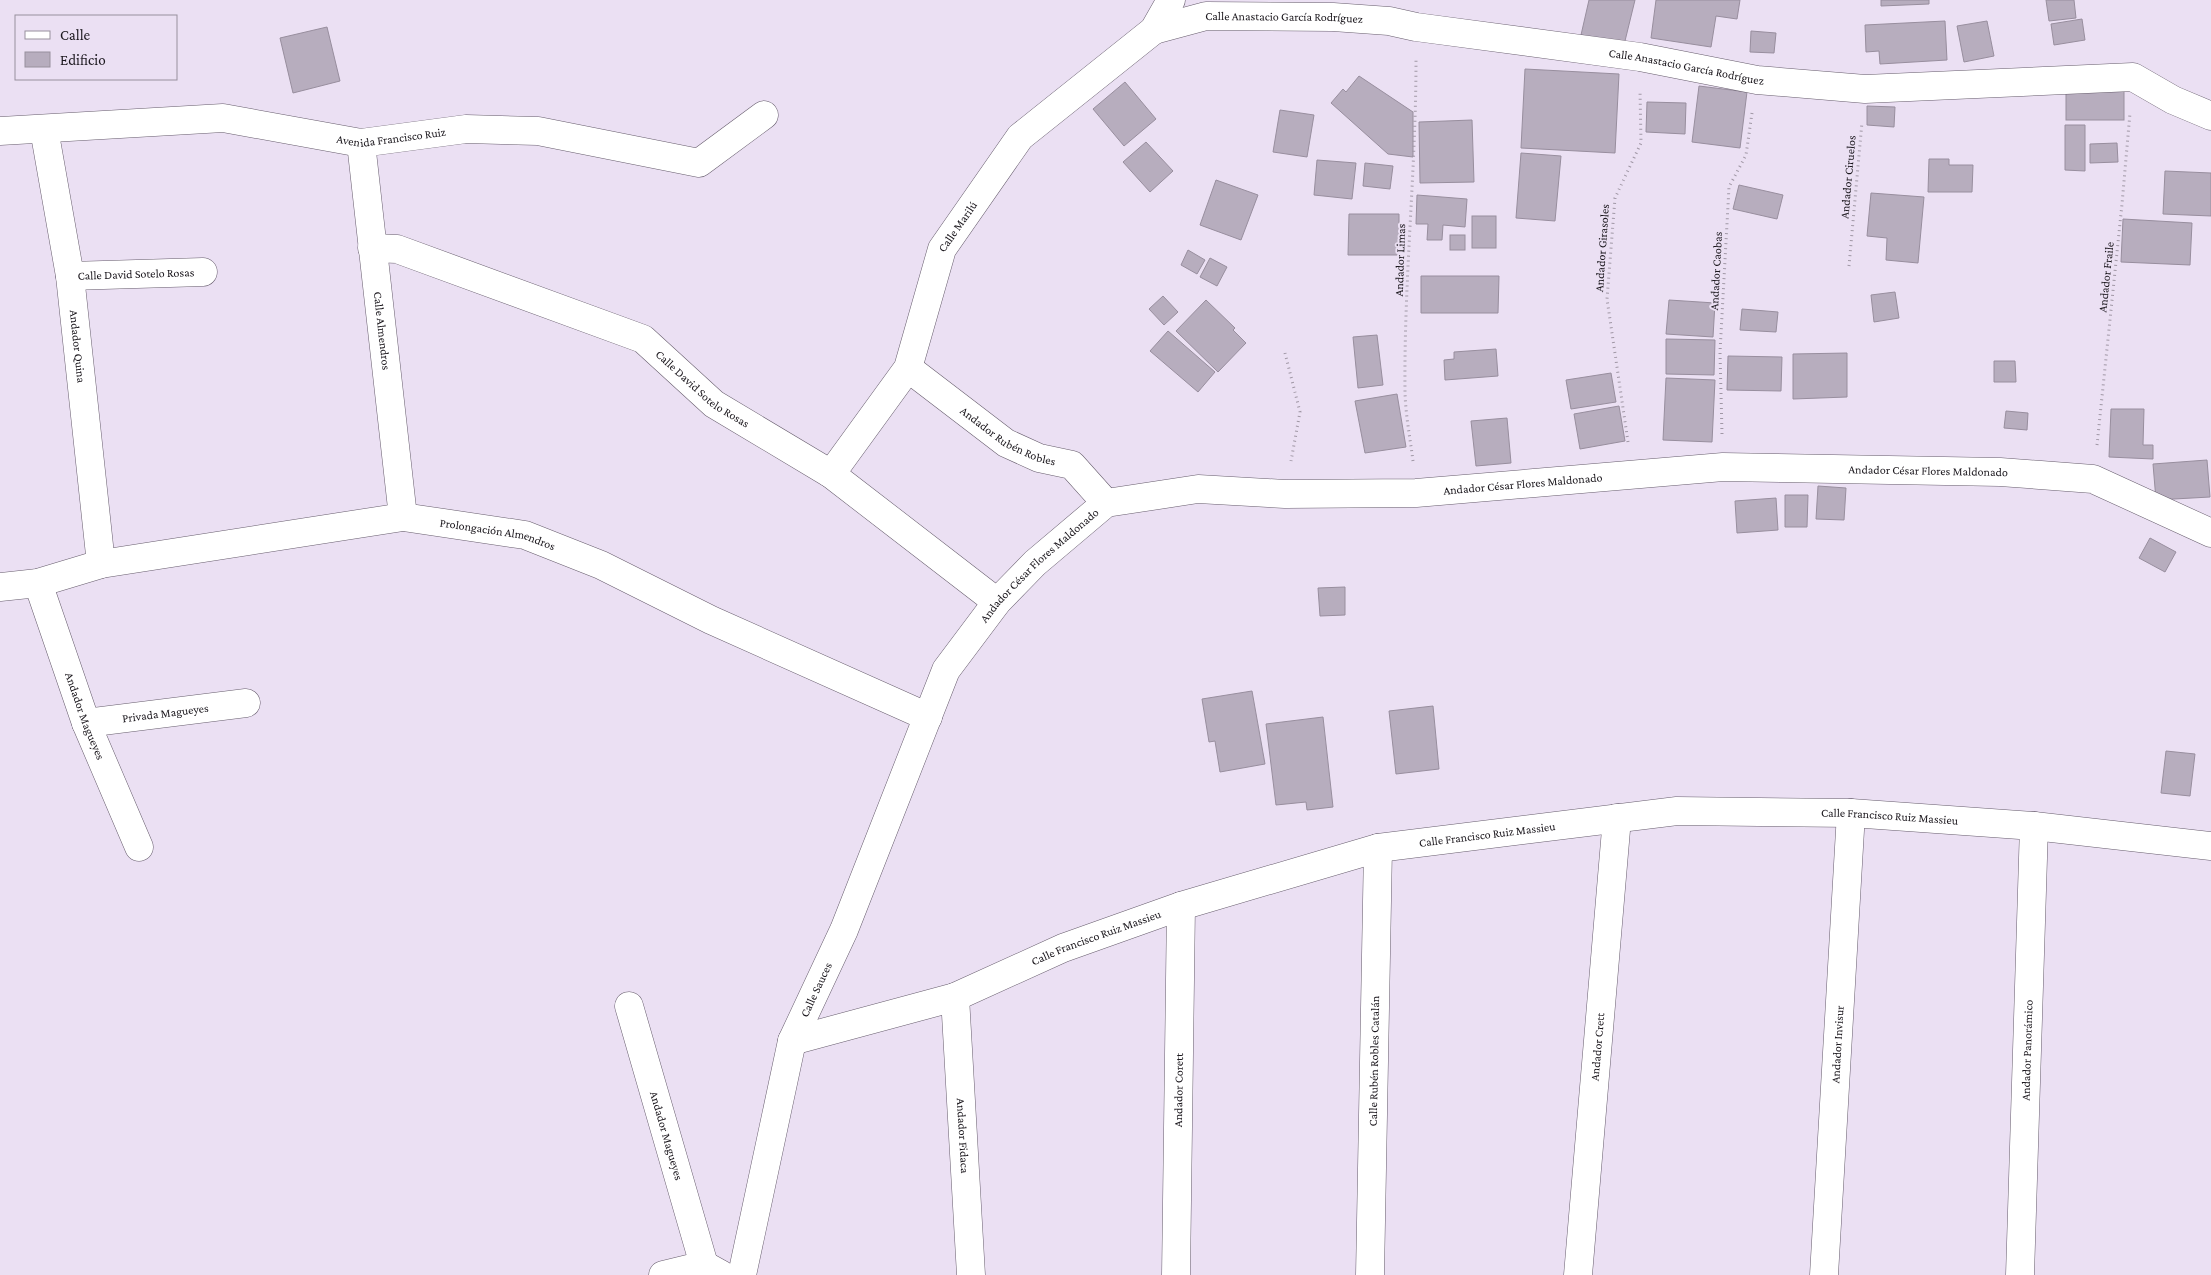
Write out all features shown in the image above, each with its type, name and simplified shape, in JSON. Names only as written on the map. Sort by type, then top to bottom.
[{"type":"street","points":[[1154,30],[1170,0]]},
{"type":"street","name":"Calle Anastacio García Rodríguez","points":[[1154,30],[1206,16],[1333,17],[1389,21],[1416,27],[1640,57],[1757,80],[1865,90],[2133,78]]},
{"type":"street","name":"Calle Marilú","points":[[831,474],[908,368],[942,249],[1020,137],[1154,30]]},
{"type":"street","points":[[2133,78],[2174,100],[2211,116]]},
{"type":"street","name":"Avenida Francisco Ruiz","points":[[0,130],[223,118],[361,143],[466,129],[538,131],[699,163],[764,115]]},
{"type":"street","name":"Andador Quina","points":[[44,129],[70,276],[101,564]]},
{"type":"street","name":"Calle Almendros","points":[[361,143],[403,517]]},
{"type":"street","name":"Calle David Sotelo Rosas","points":[[372,248],[396,249],[643,339],[714,404],[831,474],[997,602]]},
{"type":"street","name":"Calle David Sotelo Rosas","points":[[70,276],[203,272]]},
{"type":"street","name":"Andador Rubén Robles","points":[[908,368],[1006,443],[1039,458],[1072,466],[1106,503]]},
{"type":"street","name":"Andador César Flores Maldonado","points":[[928,716],[946,670],[997,602],[1035,563],[1106,503],[1198,489],[1285,494],[1416,493],[1723,467],[2000,472],[2093,479],[2211,533]]},
{"type":"street","name":"Prolongación Almendros","points":[[0,587],[38,583],[101,564],[403,517],[525,536],[601,565],[711,620],[928,716]]},
{"type":"street","name":"Andador Magueyes","points":[[38,583],[86,724],[139,847]]},
{"type":"street","name":"Privada Magueyes","points":[[86,724],[246,703]]},
{"type":"street","name":"Calle Sauces","points":[[742,1275],[792,1041],[844,930],[928,716]]},
{"type":"street","name":"Calle Francisco Ruiz Massieu","points":[[792,1041],[955,997],[1063,948],[1181,906],[1378,848],[1677,810],[1851,813],[2034,826],[2211,846]]},
{"type":"street","name":"Andador Invisur","points":[[1824,1275],[1851,813]]},
{"type":"street","name":"Andador Crett","points":[[1578,1275],[1617,818]]},
{"type":"street","name":"Andador Panorámico","points":[[2020,1275],[2034,826]]},
{"type":"street","name":"Calle Rubén Robles Catalán","points":[[1370,1275],[1378,848]]},
{"type":"street","name":"Andador Corett","points":[[1176,1275],[1181,906]]},
{"type":"street","name":"Andador Fidaca","points":[[955,997],[971,1275]]},
{"type":"street","name":"Andador Magueyes","points":[[628,1006],[713,1270],[663,1275]]},
{"type":"path","name":"Andador Limas","points":[[1416,27],[1416,126],[1408,252],[1405,390],[1416,493]]},
{"type":"path","name":"Andador Girasoles","points":[[1633,474],[1608,299],[1615,198],[1641,143],[1640,57]]},
{"type":"path","name":"Andador Fraile","points":[[2093,479],[2122,204],[2133,78]]},
{"type":"path","name":"Andador Caobas","points":[[1723,467],[1720,352],[1729,187],[1746,155],[1757,80]]},
{"type":"path","name":"Andador Ciruelos","points":[[1849,266],[1865,90]]},
{"type":"path","points":[[1285,352],[1300,412],[1285,494]]},
{"type":"building","points":[[1589,0],[1635,0],[1624,45],[1581,35]]},
{"type":"building","points":[[1656,0],[1740,0],[1737,19],[1716,16],[1711,47],[1651,38]]},
{"type":"building","points":[[1881,0],[1929,0],[1929,4],[1881,6]]},
{"type":"building","points":[[2046,0],[2074,0],[2076,18],[2049,21]]},
{"type":"building","points":[[2082,19],[2085,40],[2054,45],[2051,24]]},
{"type":"building","points":[[1945,21],[1947,60],[1880,64],[1879,51],[1866,52],[1865,25]]},
{"type":"building","points":[[1987,21],[1994,56],[1964,62],[1957,26]]},
{"type":"building","points":[[327,27],[340,81],[293,93],[280,38]]},
{"type":"building","points":[[1751,31],[1776,33],[1774,53],[1750,52]]},
{"type":"building","points":[[1525,69],[1619,74],[1615,153],[1521,148]]},
{"type":"building","points":[[1359,76],[1413,112],[1413,157],[1388,154],[1331,103],[1343,89],[1346,92]]},
{"type":"building","points":[[1125,82],[1156,119],[1124,146],[1093,109]]},
{"type":"building","points":[[1699,86],[1747,92],[1740,148],[1692,142]]},
{"type":"building","points":[[2066,91],[2124,91],[2124,120],[2066,120]]},
{"type":"building","points":[[1647,102],[1686,103],[1685,134],[1646,132]]},
{"type":"building","points":[[1867,106],[1895,107],[1894,127],[1867,125]]},
{"type":"building","points":[[1280,110],[1314,115],[1307,157],[1273,152]]},
{"type":"building","points":[[1472,120],[1474,182],[1420,183],[1419,122]]},
{"type":"building","points":[[2065,125],[2085,125],[2085,171],[2065,170]]},
{"type":"building","points":[[1146,142],[1173,171],[1150,192],[1123,162]]},
{"type":"building","points":[[2117,143],[2118,162],[2090,163],[2090,144]]},
{"type":"building","points":[[1521,153],[1561,156],[1555,221],[1516,218]]},
{"type":"building","points":[[1929,159],[1949,159],[1949,165],[1973,165],[1972,192],[1928,192]]},
{"type":"building","points":[[1317,160],[1356,163],[1352,199],[1314,195]]},
{"type":"building","points":[[1365,163],[1393,166],[1390,189],[1363,186]]},
{"type":"building","points":[[2165,171],[2211,173],[2211,216],[2163,214]]},
{"type":"building","points":[[1216,180],[1258,195],[1241,240],[1200,225]]},
{"type":"building","points":[[1739,185],[1783,195],[1777,219],[1733,209]]},
{"type":"building","points":[[1871,193],[1924,197],[1918,263],[1886,260],[1887,238],[1867,236]]},
{"type":"building","points":[[1417,195],[1467,199],[1465,227],[1443,225],[1442,240],[1427,240],[1428,224],[1416,224]]},
{"type":"building","points":[[1349,214],[1399,214],[1399,255],[1348,255]]},
{"type":"building","points":[[1472,216],[1496,216],[1496,248],[1472,248]]},
{"type":"building","points":[[2123,219],[2192,223],[2190,265],[2121,262]]},
{"type":"building","points":[[1450,235],[1465,235],[1465,250],[1450,250]]},
{"type":"building","points":[[1188,250],[1205,260],[1197,274],[1181,265]]},
{"type":"building","points":[[1210,258],[1227,267],[1217,286],[1200,277]]},
{"type":"building","points":[[1421,276],[1499,276],[1498,313],[1421,313]]},
{"type":"building","points":[[1895,292],[1899,318],[1874,322],[1871,295]]},
{"type":"building","points":[[1163,296],[1178,312],[1164,325],[1149,309]]},
{"type":"building","points":[[1206,300],[1235,328],[1233,330],[1246,343],[1218,372],[1176,331]]},
{"type":"building","points":[[1669,300],[1715,303],[1713,337],[1666,334]]},
{"type":"building","points":[[1742,309],[1778,312],[1776,332],[1740,330]]},
{"type":"building","points":[[1168,331],[1215,372],[1198,392],[1150,351]]},
{"type":"building","points":[[1377,335],[1383,385],[1358,388],[1353,337]]},
{"type":"building","points":[[1666,339],[1715,340],[1714,375],[1666,374]]},
{"type":"building","points":[[1496,349],[1498,376],[1445,380],[1444,360],[1454,359],[1454,352]]},
{"type":"building","points":[[1847,353],[1847,397],[1793,399],[1793,354]]},
{"type":"building","points":[[1728,356],[1782,357],[1781,391],[1727,390]]},
{"type":"building","points":[[1994,361],[2015,361],[2016,382],[1994,382]]},
{"type":"building","points":[[1611,373],[1616,402],[1571,409],[1566,380]]},
{"type":"building","points":[[1666,378],[1715,380],[1712,442],[1663,440]]},
{"type":"building","points":[[1397,394],[1406,447],[1365,453],[1355,401]]},
{"type":"building","points":[[1619,406],[1625,441],[1580,449],[1574,414]]},
{"type":"building","points":[[2111,409],[2144,409],[2143,445],[2153,445],[2153,459],[2109,457]]},
{"type":"building","points":[[2006,411],[2028,413],[2027,430],[2004,428]]},
{"type":"building","points":[[1507,418],[1511,463],[1476,466],[1471,421]]},
{"type":"building","points":[[2207,460],[2210,497],[2156,500],[2153,464]]},
{"type":"building","points":[[1818,486],[1846,488],[1844,520],[1816,519]]},
{"type":"building","points":[[1785,495],[1808,495],[1807,527],[1785,527]]},
{"type":"building","points":[[1776,498],[1778,530],[1737,533],[1735,501]]},
{"type":"building","points":[[2150,538],[2176,552],[2165,572],[2139,558]]},
{"type":"building","points":[[1345,587],[1345,615],[1320,616],[1318,588]]},
{"type":"building","points":[[1252,691],[1265,764],[1220,772],[1215,741],[1209,742],[1202,699]]},
{"type":"building","points":[[1433,706],[1439,769],[1396,774],[1389,711]]},
{"type":"building","points":[[1323,717],[1333,807],[1307,810],[1306,802],[1276,805],[1266,724]]},
{"type":"building","points":[[2166,751],[2195,754],[2190,796],[2161,793]]}]
